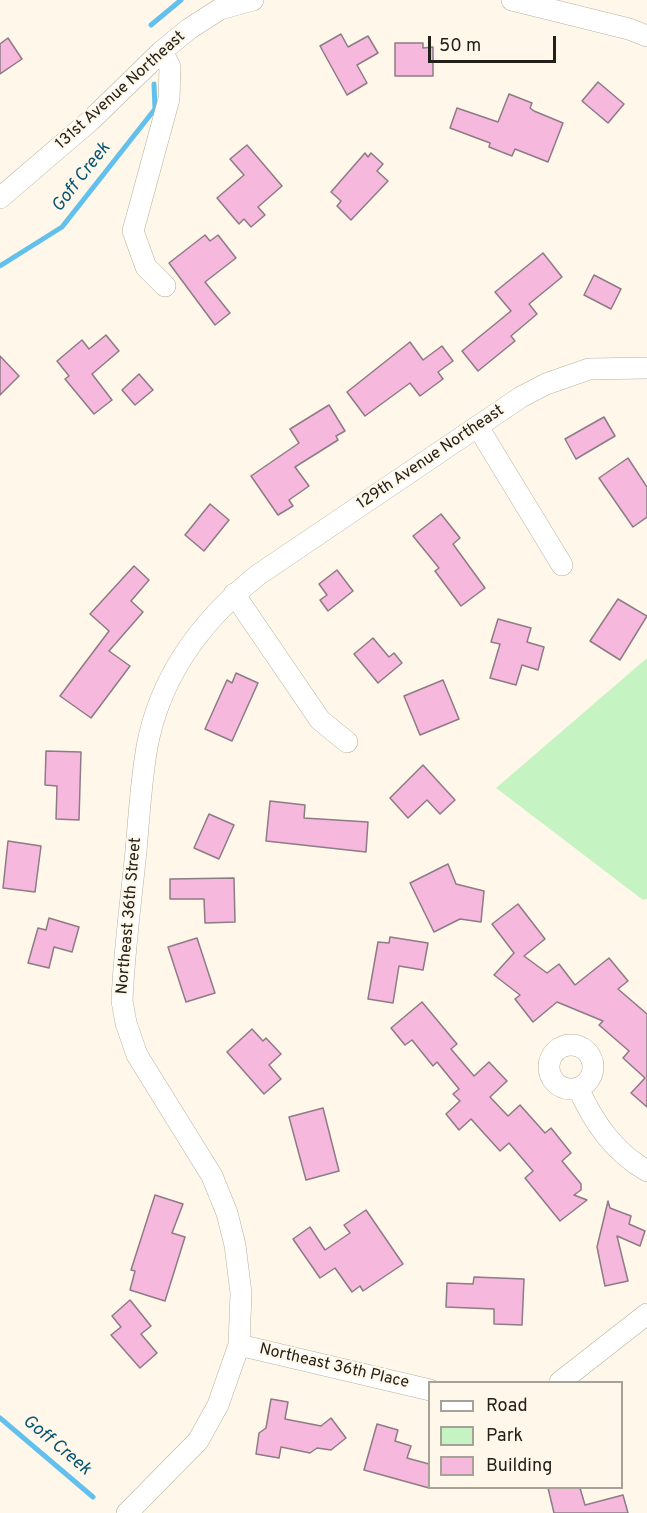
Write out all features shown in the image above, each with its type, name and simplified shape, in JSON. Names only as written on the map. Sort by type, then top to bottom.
[{"type":"street","name":"131st Avenue Northeast","points":[[0,198],[91,120],[162,51],[220,9],[253,0]]},
{"type":"street","points":[[512,0],[629,29],[647,36]]},
{"type":"street","points":[[162,51],[170,67],[169,99],[133,231],[137,249],[146,267],[165,286]]},
{"type":"street","name":"129th Avenue Northeast","points":[[234,594],[267,568],[546,384],[589,369],[647,368]]},
{"type":"street","points":[[478,427],[562,565]]},
{"type":"street","points":[[234,594],[320,720],[347,742]]},
{"type":"street","name":"Northeast 36th Street","points":[[127,1513],[198,1441],[218,1406],[239,1345],[242,1293],[235,1245],[227,1213],[212,1176],[197,1148],[137,1055],[126,1023],[122,1001],[147,747],[155,716],[169,680],[186,647],[234,594]]},
{"type":"street","points":[[578,1088],[589,1111],[609,1140],[627,1159],[647,1171]]},
{"type":"street","points":[[563,1381],[647,1314]]},
{"type":"street","name":"Northeast 36th Place","points":[[239,1345],[428,1390]]},
{"type":"green space","points":[[647,658],[647,899],[643,900],[496,788]]},
{"type":"building","points":[[341,34],[348,47],[368,36],[378,53],[357,65],[367,83],[347,95],[320,46]]},
{"type":"building","points":[[8,38],[22,59],[0,74],[0,44]]},
{"type":"building","points":[[395,43],[423,43],[423,48],[433,47],[433,76],[395,76]]},
{"type":"building","points":[[598,82],[624,104],[608,123],[582,101]]},
{"type":"building","points":[[509,94],[532,103],[530,108],[534,111],[563,123],[548,162],[515,149],[512,156],[489,147],[490,143],[450,128],[457,108],[498,122]]},
{"type":"building","points":[[247,145],[282,186],[258,207],[265,215],[251,227],[244,219],[239,224],[217,198],[244,175],[230,159]]},
{"type":"building","points":[[365,153],[368,157],[371,153],[383,164],[377,171],[388,181],[351,220],[337,206],[341,201],[331,192]]},
{"type":"building","points":[[205,235],[210,241],[218,235],[236,258],[205,282],[230,313],[215,325],[169,263]]},
{"type":"building","points":[[543,253],[562,277],[529,304],[537,314],[511,336],[515,341],[478,371],[462,351],[511,311],[495,292]]},
{"type":"building","points":[[594,275],[621,289],[611,309],[584,295]]},
{"type":"building","points":[[106,335],[119,351],[92,374],[112,400],[94,414],[65,379],[69,376],[57,361],[82,340],[89,349]]},
{"type":"building","points":[[410,342],[423,360],[442,346],[453,361],[438,372],[443,379],[420,396],[410,383],[365,416],[347,392]]},
{"type":"building","points":[[0,356],[19,376],[0,395]]},
{"type":"building","points":[[139,374],[153,390],[135,405],[122,390]]},
{"type":"building","points":[[329,405],[345,431],[336,436],[338,440],[295,467],[309,486],[289,500],[293,506],[278,515],[251,476],[299,443],[290,429]]},
{"type":"building","points":[[604,417],[615,436],[576,459],[565,439]]},
{"type":"building","points":[[628,458],[647,487],[647,517],[633,527],[599,478]]},
{"type":"building","points":[[210,504],[229,520],[204,551],[185,535]]},
{"type":"building","points":[[441,514],[460,538],[453,544],[485,588],[461,606],[435,571],[439,568],[413,536]]},
{"type":"building","points":[[134,566],[149,580],[131,601],[143,612],[109,651],[130,666],[91,718],[60,696],[109,631],[90,614]]},
{"type":"building","points":[[337,570],[353,591],[328,611],[320,600],[327,595],[319,584]]},
{"type":"building","points":[[618,599],[647,616],[620,660],[590,641]]},
{"type":"building","points":[[498,619],[531,628],[527,642],[544,647],[538,670],[522,665],[516,685],[490,678],[500,644],[491,642]]},
{"type":"building","points":[[373,638],[389,657],[394,653],[402,663],[378,683],[354,654]]},
{"type":"building","points":[[236,673],[258,683],[232,741],[205,729],[227,680],[232,683]]},
{"type":"building","points":[[443,680],[459,719],[420,735],[404,696]]},
{"type":"building","points":[[46,751],[81,752],[79,820],[56,819],[57,786],[45,785]]},
{"type":"building","points":[[423,765],[455,800],[440,814],[427,800],[408,818],[390,798]]},
{"type":"building","points":[[270,801],[305,805],[304,818],[368,822],[366,852],[266,841]]},
{"type":"building","points":[[209,814],[234,825],[219,859],[194,848]]},
{"type":"building","points":[[8,841],[41,846],[35,892],[3,888]]},
{"type":"building","points":[[448,864],[456,884],[484,891],[481,922],[460,919],[434,932],[410,883]]},
{"type":"building","points":[[234,878],[235,922],[205,923],[204,899],[170,899],[170,879]]},
{"type":"building","points":[[518,904],[545,939],[524,956],[547,973],[559,964],[575,985],[609,958],[628,981],[618,989],[647,1014],[647,1107],[631,1093],[645,1078],[623,1058],[629,1051],[599,1025],[603,1021],[557,1002],[533,1022],[515,999],[520,995],[494,975],[514,953],[492,924]]},
{"type":"building","points":[[49,918],[79,927],[72,952],[54,947],[49,968],[28,963],[38,928],[46,930]]},
{"type":"building","points":[[390,937],[428,943],[423,970],[399,966],[393,1003],[368,999],[378,942],[389,943]]},
{"type":"building","points":[[197,938],[215,993],[186,1002],[168,947]]},
{"type":"building","points":[[422,1002],[457,1044],[451,1049],[474,1076],[489,1062],[507,1081],[490,1097],[508,1116],[520,1105],[545,1133],[551,1128],[571,1153],[562,1161],[581,1184],[581,1190],[574,1195],[587,1200],[560,1221],[525,1178],[533,1171],[509,1143],[500,1151],[471,1119],[459,1130],[446,1114],[460,1101],[453,1094],[459,1089],[437,1062],[433,1066],[412,1040],[405,1045],[391,1028]]},
{"type":"building","points":[[252,1029],[263,1041],[266,1038],[281,1054],[269,1065],[281,1079],[264,1094],[227,1052]]},
{"type":"building","points":[[323,1108],[339,1171],[306,1180],[289,1117]]},
{"type":"building","points":[[155,1195],[183,1204],[172,1233],[185,1237],[165,1301],[130,1290],[135,1271],[131,1270]]},
{"type":"building","points":[[608,1201],[610,1208],[631,1216],[629,1224],[645,1231],[640,1246],[617,1236],[628,1281],[605,1286],[597,1247]]},
{"type":"building","points":[[366,1210],[403,1264],[363,1291],[360,1286],[352,1292],[335,1268],[320,1278],[293,1239],[310,1227],[325,1250],[350,1233],[344,1225]]},
{"type":"building","points":[[474,1277],[524,1279],[522,1325],[494,1324],[494,1309],[446,1307],[447,1283],[473,1284]]},
{"type":"building","points":[[130,1300],[151,1326],[141,1334],[157,1353],[140,1368],[111,1335],[121,1327],[112,1316]]},
{"type":"building","points":[[271,1399],[288,1402],[285,1419],[321,1426],[331,1418],[346,1438],[331,1450],[317,1448],[310,1453],[281,1447],[279,1458],[256,1454],[259,1433],[266,1428]]},
{"type":"building","points":[[377,1424],[398,1430],[395,1441],[411,1446],[407,1458],[428,1464],[428,1488],[364,1470]]},
{"type":"building","points":[[548,1489],[580,1489],[585,1505],[623,1495],[628,1513],[554,1513]]},
{"type":"waterway","name":"Goff Creek","points":[[151,25],[181,0]]},
{"type":"waterway","name":"Goff Creek","points":[[0,266],[62,227],[155,109],[154,84]]},
{"type":"waterway","name":"Goff Creek","points":[[0,1418],[93,1497]]}]
